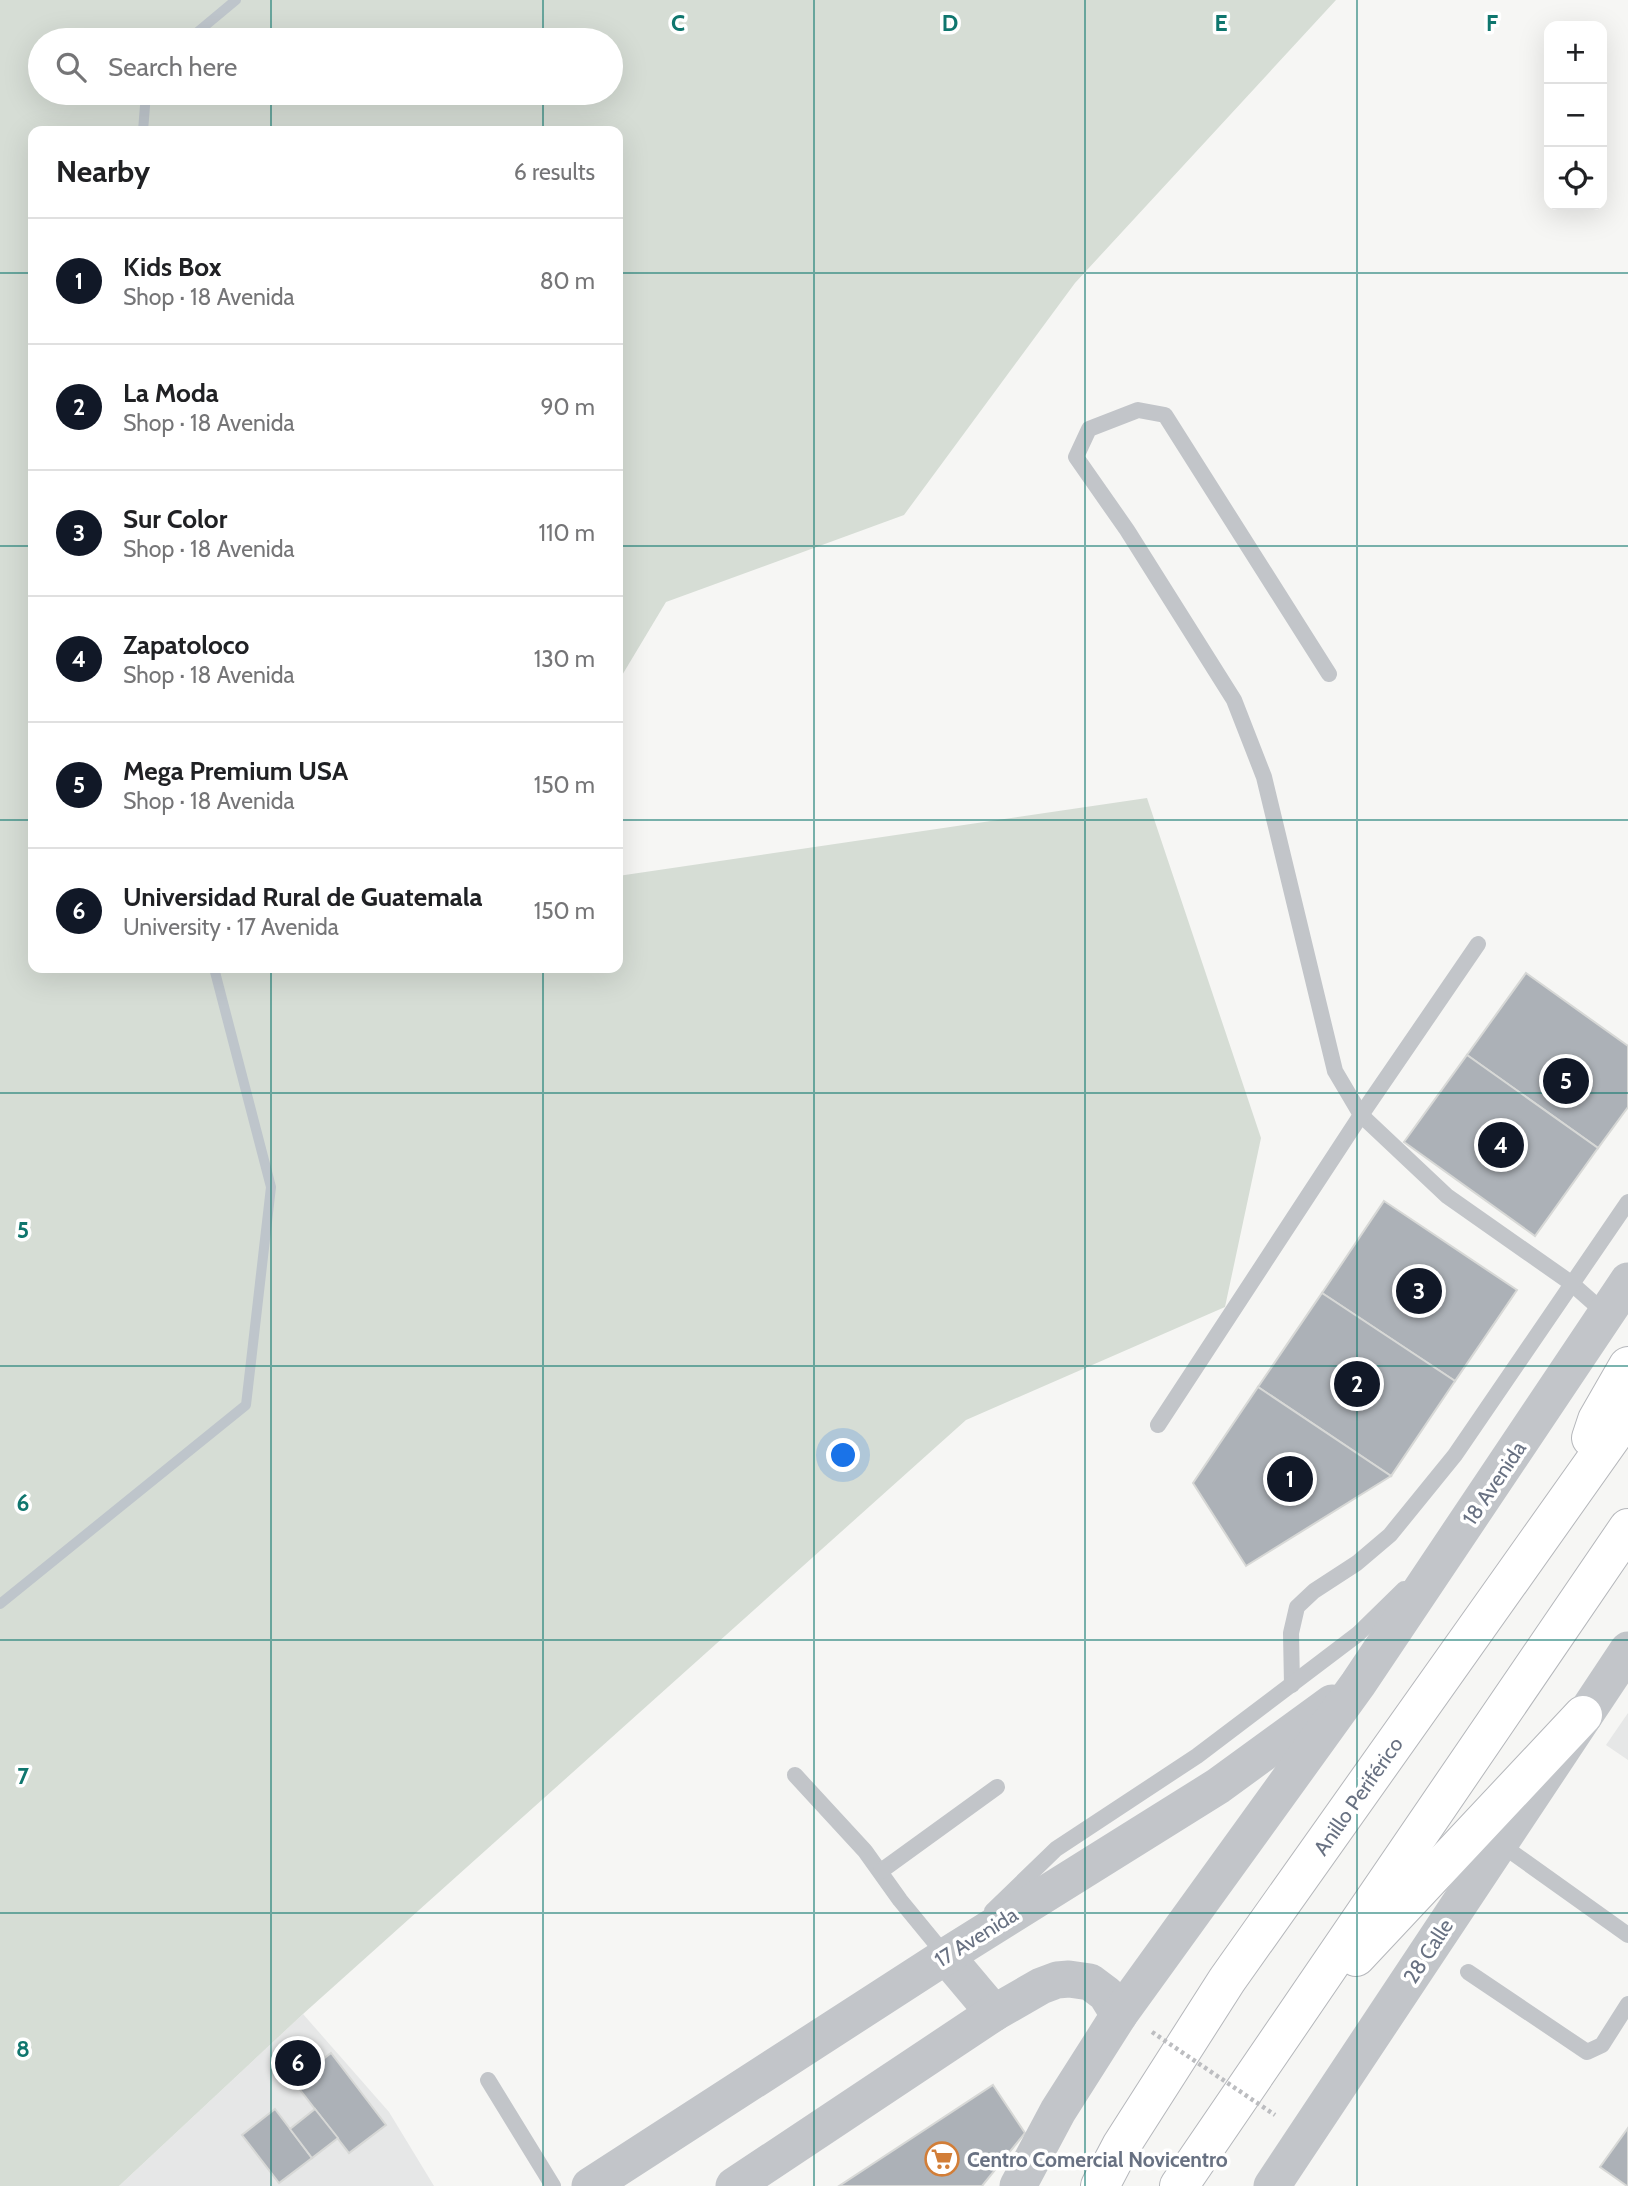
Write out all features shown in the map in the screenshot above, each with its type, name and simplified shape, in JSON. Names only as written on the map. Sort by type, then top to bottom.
[{"type":"highway","points":[[1576,1488],[1597,1420],[1628,1366]]},
{"type":"highway","name":"Anillo Periférico","points":[[1100,2186],[1121,2146],[1227,1980],[1628,1414]]},
{"type":"highway","points":[[1179,2186],[1628,1528]]},
{"type":"highway","points":[[1269,2051],[1583,1714]]},
{"type":"street","name":"18 Avenida","points":[[1358,1684],[1628,1281]]},
{"type":"street","points":[[1583,1714],[1628,1650]]},
{"type":"street","name":"17 Avenida","points":[[590,2186],[946,1956],[1218,1786],[1358,1684]]},
{"type":"street","points":[[1018,2186],[1058,2111],[1119,2015],[1358,1684]]},
{"type":"street","name":"28 Calle","points":[[1272,2186],[1583,1714]]},
{"type":"street","points":[[946,1956],[994,2013]]},
{"type":"street","points":[[734,2186],[994,2013],[1041,1986],[1057,1980],[1079,1979],[1098,1987],[1106,1994],[1119,2015]]},
{"type":"lane","points":[[1329,674],[1165,415],[1138,410],[1089,429],[1076,457],[1134,541],[1234,700],[1264,777],[1335,1071],[1362,1115],[1447,1196],[1572,1283],[1606,1314]]},
{"type":"lane","points":[[1158,1425],[1362,1115],[1479,944]]},
{"type":"lane","points":[[1292,1685],[1291,1633],[1297,1607],[1314,1591],[1357,1563],[1390,1535],[1455,1455],[1628,1202]]},
{"type":"lane","points":[[795,1775],[881,1871],[946,1956],[1056,1849],[1197,1756],[1358,1634],[1458,1536]]},
{"type":"lane","points":[[881,1871],[997,1787]]},
{"type":"lane","points":[[1499,1843],[1628,1935]]},
{"type":"lane","points":[[1468,1972],[1587,2052],[1602,2045],[1628,2004]]},
{"type":"lane","points":[[488,2080],[553,2186]]},
{"type":"path","points":[[1152,2032],[1275,2115]]},
{"type":"shaded area","points":[[0,0],[1336,0],[1075,283],[904,515],[666,602],[623,674],[623,126],[28,126],[28,973],[623,973],[623,875],[1147,798],[1261,1138],[1225,1307],[966,1420],[303,2014],[119,2186],[0,2186]]},
{"type":"shaded area","points":[[1628,1713],[1628,1760],[1606,1745]]},
{"type":"shaded area","points":[[303,2014],[389,2112],[434,2186],[119,2186]]},
{"type":"building","points":[[1526,973],[1628,1046],[1628,1107],[1598,1148],[1467,1055]]},
{"type":"building","points":[[1467,1055],[1598,1148],[1535,1236],[1404,1142]]},
{"type":"building","points":[[1384,1201],[1517,1290],[1455,1381],[1322,1293]]},
{"type":"building","points":[[1322,1293],[1455,1381],[1391,1476],[1258,1387]]},
{"type":"building","points":[[1258,1387],[1391,1476],[1246,1566],[1193,1483]]},
{"type":"building","points":[[331,2053],[386,2125],[349,2153],[294,2082]]},
{"type":"building","name":"Centro Comercial Novicentro","points":[[993,2085],[1025,2133],[982,2186],[839,2186]]},
{"type":"building","points":[[275,2109],[312,2158],[279,2183],[242,2135]]},
{"type":"building","points":[[315,2109],[338,2138],[312,2158],[290,2129]]},
{"type":"building","points":[[1628,2128],[1628,2186],[1627,2186],[1600,2167]]},
{"type":"waterway","points":[[202,28],[236,0]]},
{"type":"waterway","points":[[143,126],[145,105]]},
{"type":"waterway","points":[[0,1604],[246,1405],[271,1187],[215,973]]},
{"type":"place","name":"Mega Premium USA","points":[[1566,1081]]},
{"type":"place","name":"Zapatoloco","points":[[1501,1145]]},
{"type":"place","name":"Sur Color","points":[[1419,1291]]},
{"type":"place","name":"La Moda","points":[[1357,1384]]},
{"type":"place","name":"Kids Box","points":[[1290,1479]]},
{"type":"place","name":"Universidad Rural de Guatemala","points":[[298,2063]]},
{"type":"place","name":"Centro Comercial Novicentro","points":[[942,2159]]}]
